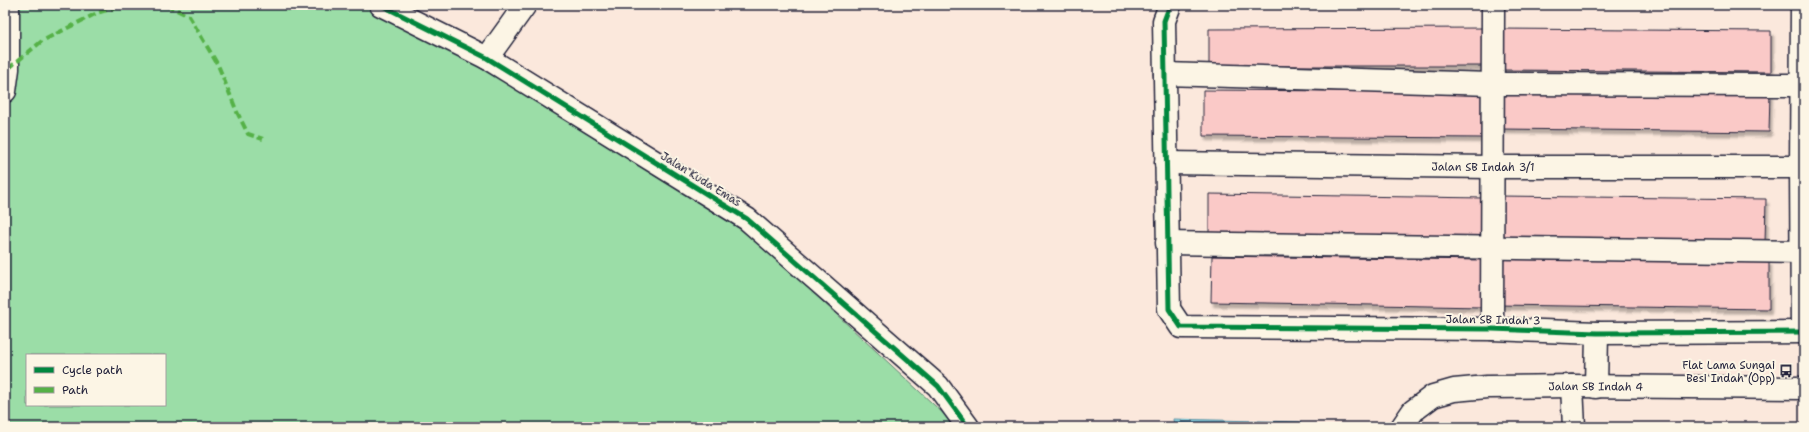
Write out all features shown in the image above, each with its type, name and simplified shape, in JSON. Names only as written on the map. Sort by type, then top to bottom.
[{"type":"street","points":[[5,91],[8,69],[8,5]]},
{"type":"street","name":"Jalan Kuda Emas","points":[[381,5],[487,58],[747,219],[938,386],[968,427]]},
{"type":"street","points":[[487,58],[525,5]]},
{"type":"street","points":[[1170,5],[1164,21],[1167,243],[1802,252]]},
{"type":"street","points":[[1492,329],[1491,84],[1493,5]]},
{"type":"street","points":[[1802,5],[1803,85],[1801,167],[1803,332]]},
{"type":"street","points":[[1165,74],[1491,84],[1803,85]]},
{"type":"street","name":"Jalan SB Indah 3/1","points":[[1166,163],[1491,167],[1801,167]]},
{"type":"street","name":"Jalan SB Indah 3","points":[[1167,243],[1168,309],[1181,326],[1492,329],[1597,333],[1803,332]]},
{"type":"street","points":[[1596,387],[1597,333]]},
{"type":"street","points":[[1572,386],[1574,427]]},
{"type":"street","name":"Jalan SB Indah 4","points":[[1402,427],[1413,411],[1433,396],[1454,390],[1487,387],[1572,386],[1804,388]]},
{"type":"green space","points":[[5,5],[370,5],[440,42],[753,237],[946,416],[955,427],[5,427]]},
{"type":"water","points":[[1173,419],[1300,422],[1304,427],[1174,427]]},
{"type":"building","points":[[1486,28],[1486,66],[1209,66],[1209,29]]},
{"type":"building","points":[[1498,29],[1771,31],[1771,72],[1498,70]]},
{"type":"building","points":[[1203,90],[1484,92],[1483,138],[1203,136]]},
{"type":"building","points":[[1501,90],[1770,93],[1769,132],[1501,129]]},
{"type":"building","points":[[1209,194],[1484,198],[1483,239],[1209,235]]},
{"type":"building","points":[[1498,196],[1766,199],[1765,243],[1497,239]]},
{"type":"building","points":[[1212,256],[1483,260],[1482,307],[1211,302]]},
{"type":"building","points":[[1498,258],[1769,261],[1769,309],[1497,305]]},
{"type":"marked path","points":[[8,69],[42,41],[97,13],[124,5]]},
{"type":"marked path","points":[[166,5],[189,16],[218,65],[237,112],[248,134],[263,139]]},
{"type":"cycle path","points":[[381,5],[487,58],[747,219],[938,386],[968,427]]},
{"type":"cycle path","points":[[1170,5],[1164,21],[1169,309],[1181,327],[1492,329],[1597,333],[1804,332]]},
{"type":"place","name":"Flat Lama Sungai Besi Indah (Opp)","points":[[1786,371]]}]
